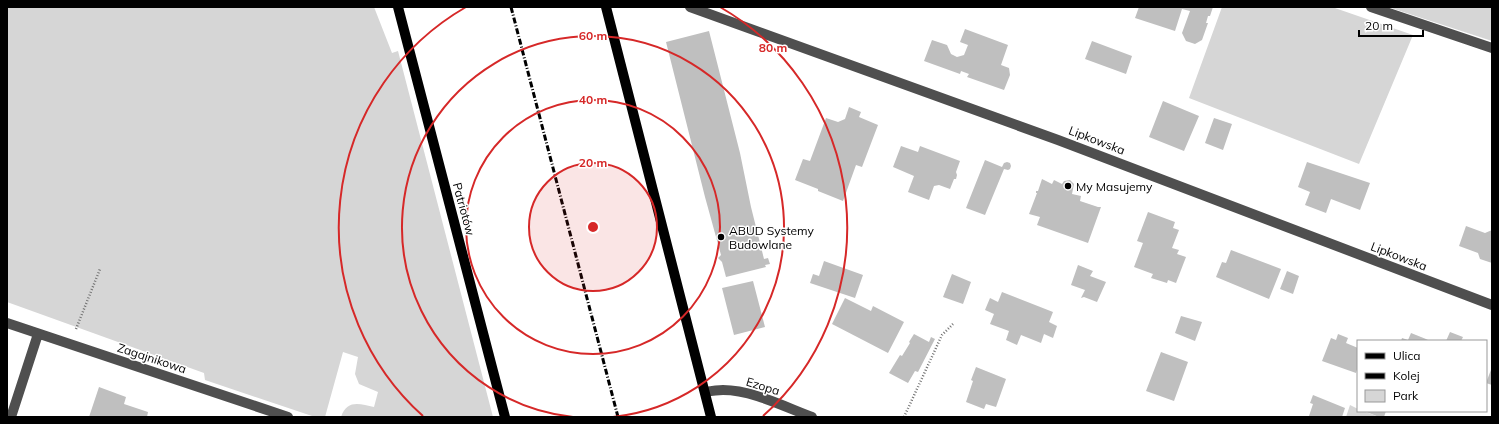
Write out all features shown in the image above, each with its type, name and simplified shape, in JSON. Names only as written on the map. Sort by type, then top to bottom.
[{"type":"main road","name":"Patriotów","points":[[398,7],[505,417]]},
{"type":"main road","points":[[606,7],[711,417]]},
{"type":"street","name":"Lipkowska","points":[[690,7],[1058,140],[1492,305]]},
{"type":"street","points":[[1370,7],[1492,48]]},
{"type":"street","name":"Zagajnikowa","points":[[7,323],[288,417]]},
{"type":"street","points":[[11,417],[38,334]]},
{"type":"street","name":"Ezopa","points":[[705,392],[723,390],[739,392],[778,404],[812,417]]},
{"type":"path","points":[[70,345],[100,269]]},
{"type":"path","points":[[904,417],[942,335],[954,324]]},
{"type":"green space","points":[[7,7],[374,7],[392,53],[398,51],[493,417],[341,417],[350,405],[359,404],[374,407],[378,392],[359,384],[355,374],[358,357],[343,352],[325,417],[315,417],[205,380],[204,373],[7,302]]},
{"type":"green space","points":[[1222,7],[1332,7],[1413,35],[1359,164],[1189,98]]},
{"type":"green space","points":[[1388,7],[1492,7],[1492,41]]},
{"type":"green space","points":[[1350,405],[1357,408],[1357,412],[1366,412],[1379,417],[1346,417]]},
{"type":"building","points":[[1139,7],[1213,7],[1210,16],[1208,16],[1206,23],[1208,23],[1202,40],[1195,44],[1186,41],[1182,33],[1190,11],[1182,9],[1175,31],[1135,18]]},
{"type":"building","points":[[965,29],[1008,45],[1001,65],[1009,68],[1010,75],[1004,90],[967,77],[969,74],[961,71],[960,74],[924,61],[932,40],[947,45],[951,54],[957,57],[964,55],[968,45],[960,42]]},
{"type":"building","points":[[709,31],[740,153],[764,259],[768,258],[770,264],[765,265],[766,267],[726,277],[722,262],[718,258],[721,255],[666,42]]},
{"type":"building","points":[[1092,41],[1132,56],[1126,74],[1085,59]]},
{"type":"building","points":[[1163,101],[1199,116],[1184,151],[1149,137]]},
{"type":"building","points":[[849,107],[861,112],[859,117],[878,125],[862,167],[856,165],[843,201],[795,180],[803,159],[810,161],[826,118],[838,122],[845,119]]},
{"type":"building","points":[[1214,118],[1232,124],[1223,150],[1205,143]]},
{"type":"building","points":[[901,146],[918,152],[920,146],[960,161],[956,172],[956,179],[954,179],[950,189],[939,185],[934,186],[929,200],[908,192],[914,176],[893,167]]},
{"type":"building","points":[[985,160],[1002,167],[1004,163],[1007,162],[1010,163],[1011,166],[1008,170],[1004,169],[985,215],[966,208]]},
{"type":"building","points":[[1307,162],[1370,183],[1360,210],[1331,199],[1326,213],[1305,205],[1310,192],[1298,187]]},
{"type":"building","points":[[1042,179],[1052,184],[1054,180],[1062,184],[1064,181],[1070,180],[1074,184],[1072,194],[1081,196],[1080,201],[1101,207],[1088,243],[1037,225],[1040,217],[1029,214],[1037,193],[1036,191],[1038,191]]},
{"type":"building","points":[[1148,212],[1175,222],[1173,228],[1179,230],[1172,248],[1179,250],[1177,254],[1186,257],[1176,283],[1168,280],[1167,283],[1151,278],[1153,274],[1134,267],[1143,243],[1137,241]]},
{"type":"building","points":[[1466,226],[1485,233],[1492,230],[1492,263],[1480,259],[1478,253],[1459,246]]},
{"type":"building","points":[[1231,250],[1281,269],[1269,299],[1216,277],[1222,262],[1226,263]]},
{"type":"building","points":[[824,261],[863,275],[855,298],[810,283],[813,274],[819,276]]},
{"type":"building","points":[[1078,265],[1093,271],[1090,276],[1106,282],[1097,302],[1084,297],[1081,298],[1085,290],[1071,285]]},
{"type":"building","points":[[1287,271],[1299,276],[1293,294],[1280,289]]},
{"type":"building","points":[[952,274],[971,282],[963,304],[943,297]]},
{"type":"building","points":[[753,281],[765,327],[734,335],[722,288]]},
{"type":"building","points":[[1002,292],[1053,312],[1049,322],[1057,326],[1053,338],[1044,334],[1041,343],[1021,335],[1017,345],[1006,340],[1009,331],[990,324],[994,314],[985,310],[990,298],[998,302]]},
{"type":"building","points":[[845,298],[871,311],[873,306],[904,322],[888,353],[832,324]]},
{"type":"building","points":[[1181,316],[1202,322],[1195,341],[1175,333]]},
{"type":"building","points":[[1450,332],[1463,337],[1462,340],[1446,340]]},
{"type":"building","points":[[1411,333],[1428,340],[1408,340]]},
{"type":"building","points":[[914,334],[929,342],[931,337],[935,339],[918,372],[915,371],[908,383],[889,373],[900,355],[902,356]]},
{"type":"building","points":[[1338,334],[1348,338],[1346,343],[1357,348],[1356,373],[1322,361],[1331,338],[1336,340]]},
{"type":"building","points":[[1161,352],[1188,362],[1174,401],[1146,391]]},
{"type":"building","points":[[976,367],[1006,379],[996,407],[986,404],[984,409],[966,402],[973,381],[971,380]]},
{"type":"building","points":[[1492,367],[1492,385],[1487,383]]},
{"type":"building","points":[[99,387],[126,397],[124,404],[148,412],[147,417],[89,417]]},
{"type":"building","points":[[1313,395],[1345,408],[1342,417],[1309,416],[1313,404],[1310,403]]},
{"type":"building","points":[[1366,412],[1386,412],[1384,417],[1379,417]]},
{"type":"railway","points":[[511,7],[618,417]]},
{"type":"place","name":"My Masujemy","points":[[1068,186]]},
{"type":"place","name":"ABUD Systemy Budowlane","points":[[721,237]]}]
